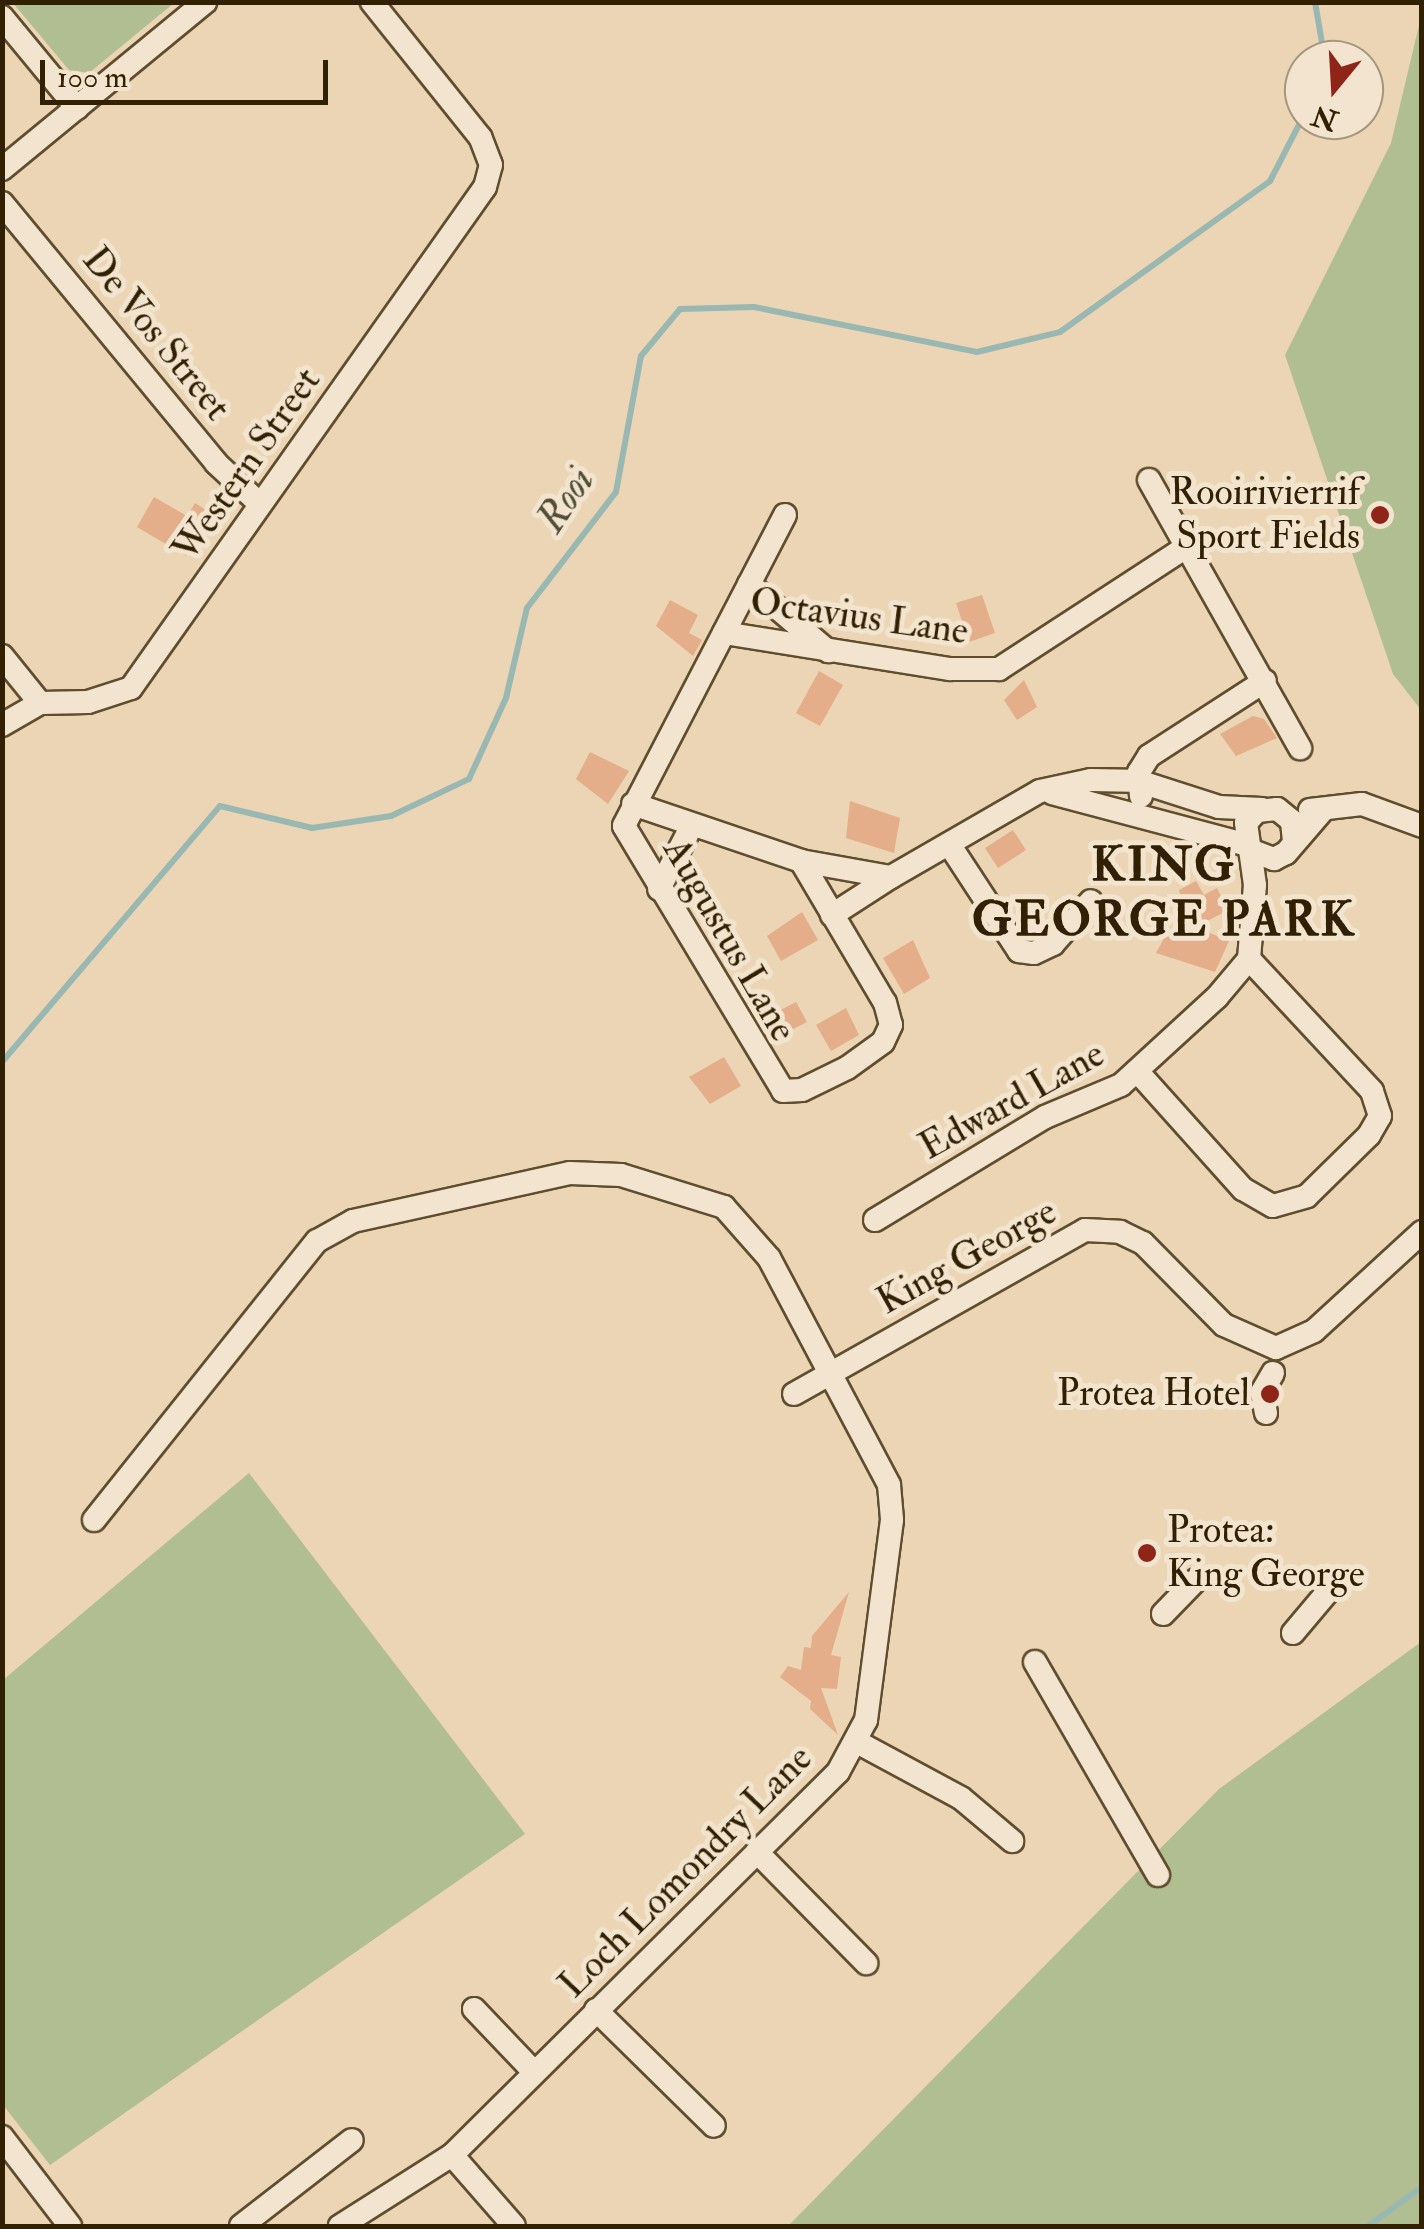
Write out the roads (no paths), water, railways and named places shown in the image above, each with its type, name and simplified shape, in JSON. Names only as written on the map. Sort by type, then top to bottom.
[{"type":"street","points":[[2,170],[205,2]]},
{"type":"street","name":"Western Street","points":[[2,724],[40,702],[88,702],[131,688],[472,212],[491,165],[466,116],[372,2]]},
{"type":"street","points":[[2,17],[77,108]]},
{"type":"street","name":"De Vos Street","points":[[2,203],[216,463],[260,504]]},
{"type":"street","points":[[1149,480],[1300,748]]},
{"type":"street","points":[[785,515],[633,804],[802,861],[891,877]]},
{"type":"street","name":"Octavius Lane","points":[[724,634],[950,669],[999,668],[1188,546]]},
{"type":"street","points":[[750,584],[828,651]]},
{"type":"street","points":[[2,656],[40,702]]},
{"type":"street","points":[[1143,813],[1138,781],[1149,756],[1264,681]]},
{"type":"street","points":[[832,915],[1040,791],[1107,779],[1138,781],[1220,807],[1324,810],[1362,804],[1422,826]]},
{"type":"street","points":[[1040,791],[1143,813],[1248,847],[1286,849]]},
{"type":"street","name":"Augustus Lane","points":[[633,804],[626,831],[783,1091],[802,1090],[846,1068],[883,1042],[891,1026],[802,861]]},
{"type":"street","points":[[1138,1071],[1243,1189],[1273,1206],[1306,1196],[1369,1135],[1380,1116],[1372,1091],[1249,959],[1255,885],[1246,823],[1270,809]]},
{"type":"street","points":[[1270,809],[1292,821],[1286,849]]},
{"type":"street","points":[[1255,885],[1324,810]]},
{"type":"street","points":[[659,888],[692,825]]},
{"type":"street","points":[[949,844],[1019,950],[1034,954],[1054,944],[1091,901]]},
{"type":"street","name":"Edward Lane","points":[[874,1220],[1045,1117],[1101,1097],[1138,1071],[1249,959]]},
{"type":"street","name":"Loch Lomondry Lane","points":[[94,1520],[318,1241],[353,1221],[570,1173],[621,1176],[724,1207],[769,1258],[883,1469],[892,1502],[870,1696],[857,1742],[838,1772],[452,2155],[340,2226]]},
{"type":"street","name":"King George","points":[[794,1394],[1085,1230],[1120,1232],[1144,1244],[1224,1324],[1276,1348],[1314,1331],[1422,1232]]},
{"type":"street","points":[[1266,1413],[1262,1392],[1272,1373]]},
{"type":"street","points":[[1163,1614],[1196,1580]]},
{"type":"street","points":[[1293,1633],[1336,1582]]},
{"type":"street","points":[[1034,1662],[1158,1875]]},
{"type":"street","points":[[857,1742],[961,1798],[1012,1842]]},
{"type":"street","points":[[757,1852],[866,1963]]},
{"type":"street","points":[[474,2008],[534,2072]]},
{"type":"street","points":[[596,2010],[714,2126]]},
{"type":"street","points":[[2,2137],[70,2226]]},
{"type":"street","points":[[240,2226],[352,2140]]},
{"type":"street","points":[[452,2155],[514,2226]]},
{"type":"waterway","name":"Rooi","points":[[1315,2],[1322,40]]},
{"type":"waterway","name":"Rooi","points":[[2,1062],[220,806],[312,828],[391,816],[469,779],[506,698],[527,608],[616,492],[641,356],[680,309],[754,307],[977,352],[1060,332],[1270,181],[1291,140]]},
{"type":"waterway","points":[[1368,2226],[1422,2187]]},
{"type":"place","name":"Rooirivierrif Sport Fields","points":[[1380,515]]},
{"type":"place","name":"Protea Hotel","points":[[1270,1394]]},
{"type":"place","name":"Protea: King George","points":[[1147,1553]]},
{"type":"district","name":"KING GEORGE PARK","points":[[1164,892]]}]
